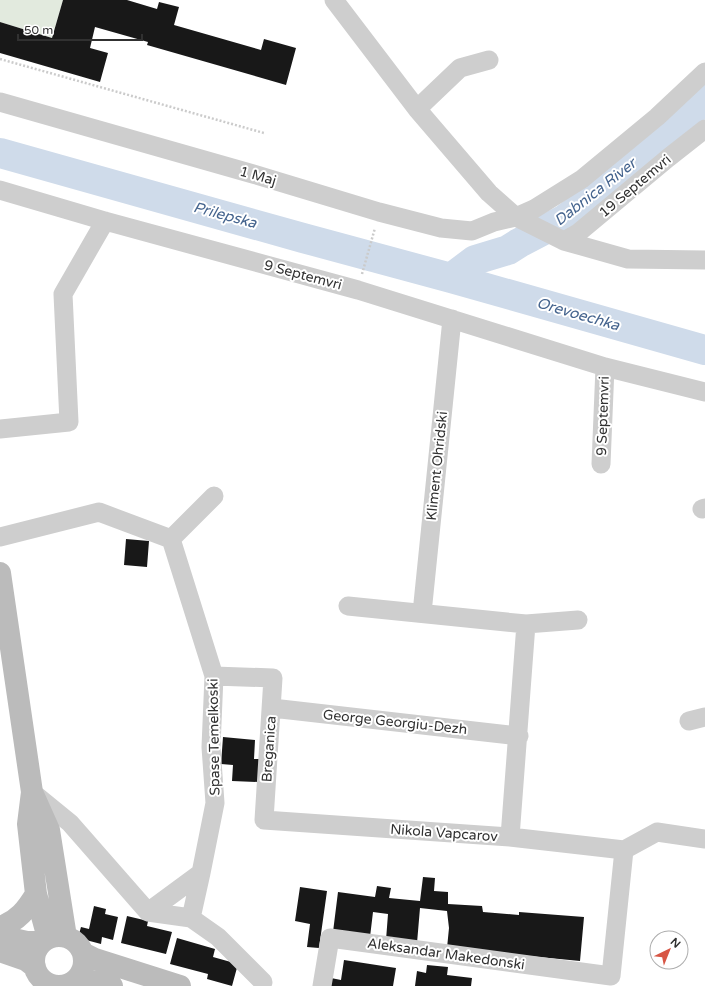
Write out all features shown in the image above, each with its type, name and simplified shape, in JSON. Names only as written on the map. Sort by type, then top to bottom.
[{"type":"street","points":[[334,0],[417,109],[489,193],[516,217],[564,241],[628,259],[705,260]]},
{"type":"street","points":[[417,109],[460,68],[489,60]]},
{"type":"street","name":"1 Maj","points":[[0,102],[379,212],[441,228],[472,231],[494,222],[516,217],[534,209],[582,179],[657,117],[705,72]]},
{"type":"street","name":"19 Septemvri","points":[[564,241],[578,234],[668,158],[705,129]]},
{"type":"street","name":"9 Septemvri","points":[[0,190],[105,221],[358,290],[605,367],[705,392]]},
{"type":"street","points":[[0,429],[69,422],[63,294],[105,221]]},
{"type":"street","name":"Kliment Ohridski","points":[[422,613],[452,319]]},
{"type":"street","name":"9 Septemvri","points":[[601,464],[605,367]]},
{"type":"street","points":[[0,538],[99,512],[172,539],[214,496]]},
{"type":"street","name":"Spase Temelkoski","points":[[172,539],[214,676],[211,747],[215,803],[202,873],[191,918]]},
{"type":"street","points":[[0,573],[32,792],[28,824],[36,894],[52,939]]},
{"type":"street","points":[[348,606],[526,624],[578,620]]},
{"type":"street","points":[[510,837],[526,624]]},
{"type":"street","name":"Breganica","points":[[214,676],[273,678],[264,820]]},
{"type":"street","name":"George Georgiu-Dezh","points":[[272,708],[518,736]]},
{"type":"street","points":[[32,792],[70,822],[148,912],[191,918],[218,937],[263,982]]},
{"type":"street","points":[[32,792],[49,830],[52,939]]},
{"type":"street","name":"Nikola Vapcarov","points":[[264,820],[510,837],[624,850]]},
{"type":"street","points":[[624,850],[657,832],[705,839]]},
{"type":"street","name":"Aleksandar Makedonski","points":[[322,986],[330,938],[611,976],[624,850]]},
{"type":"street","points":[[148,912],[202,873]]},
{"type":"street","points":[[0,927],[11,923],[27,908],[36,894]]},
{"type":"street","points":[[0,936],[27,942],[52,939],[73,940],[83,953],[83,966],[75,982]]},
{"type":"street","points":[[35,967],[35,954],[52,939]]},
{"type":"street","points":[[0,951],[26,960],[35,967],[40,976],[49,985],[61,986],[75,982],[112,986]]},
{"type":"street","points":[[83,953],[94,959],[180,986]]},
{"type":"path","points":[[0,59],[264,132]]},
{"type":"path","points":[[358,290],[379,212]]},
{"type":"shaded area","points":[[0,0],[63,0],[52,38],[0,22]]},
{"type":"building","points":[[63,0],[127,0],[157,9],[159,2],[179,7],[174,25],[261,50],[264,39],[296,48],[286,85],[147,45],[148,42],[95,27],[90,48],[108,53],[100,82],[0,53],[0,22],[52,38]]},
{"type":"building","points":[[126,539],[149,541],[147,567],[124,565]]},
{"type":"building","points":[[223,737],[255,740],[254,759],[260,759],[258,782],[232,781],[233,765],[221,764]]},
{"type":"building","points":[[423,877],[435,878],[434,891],[448,892],[448,904],[482,906],[483,912],[519,915],[519,912],[584,917],[580,961],[447,948],[449,928],[447,911],[420,908],[417,943],[386,940],[388,914],[373,912],[370,937],[333,932],[338,892],[375,897],[377,886],[391,888],[389,898],[420,901]]},
{"type":"building","points":[[300,887],[327,891],[319,948],[307,947],[310,924],[295,921]]},
{"type":"building","points":[[94,906],[106,909],[105,914],[118,917],[113,940],[102,937],[101,944],[86,940],[79,934],[81,927],[89,929]]},
{"type":"building","points":[[127,916],[148,921],[147,926],[172,932],[166,954],[121,943]]},
{"type":"building","points":[[177,938],[215,949],[213,957],[238,964],[232,986],[207,979],[208,974],[170,964]]},
{"type":"building","points":[[344,960],[396,968],[393,986],[324,986],[326,977],[341,980]]},
{"type":"building","points":[[427,965],[448,967],[447,975],[472,978],[471,986],[415,986],[417,971],[426,973]]},
{"type":"waterway","name":"Dabnica River","points":[[451,278],[475,260],[508,250],[565,219],[607,187],[705,99]]},
{"type":"waterway","name":"Prilepska","points":[[0,153],[705,350]]},
{"type":"water label","name":"Orevoechka","points":[[578,314]]}]
